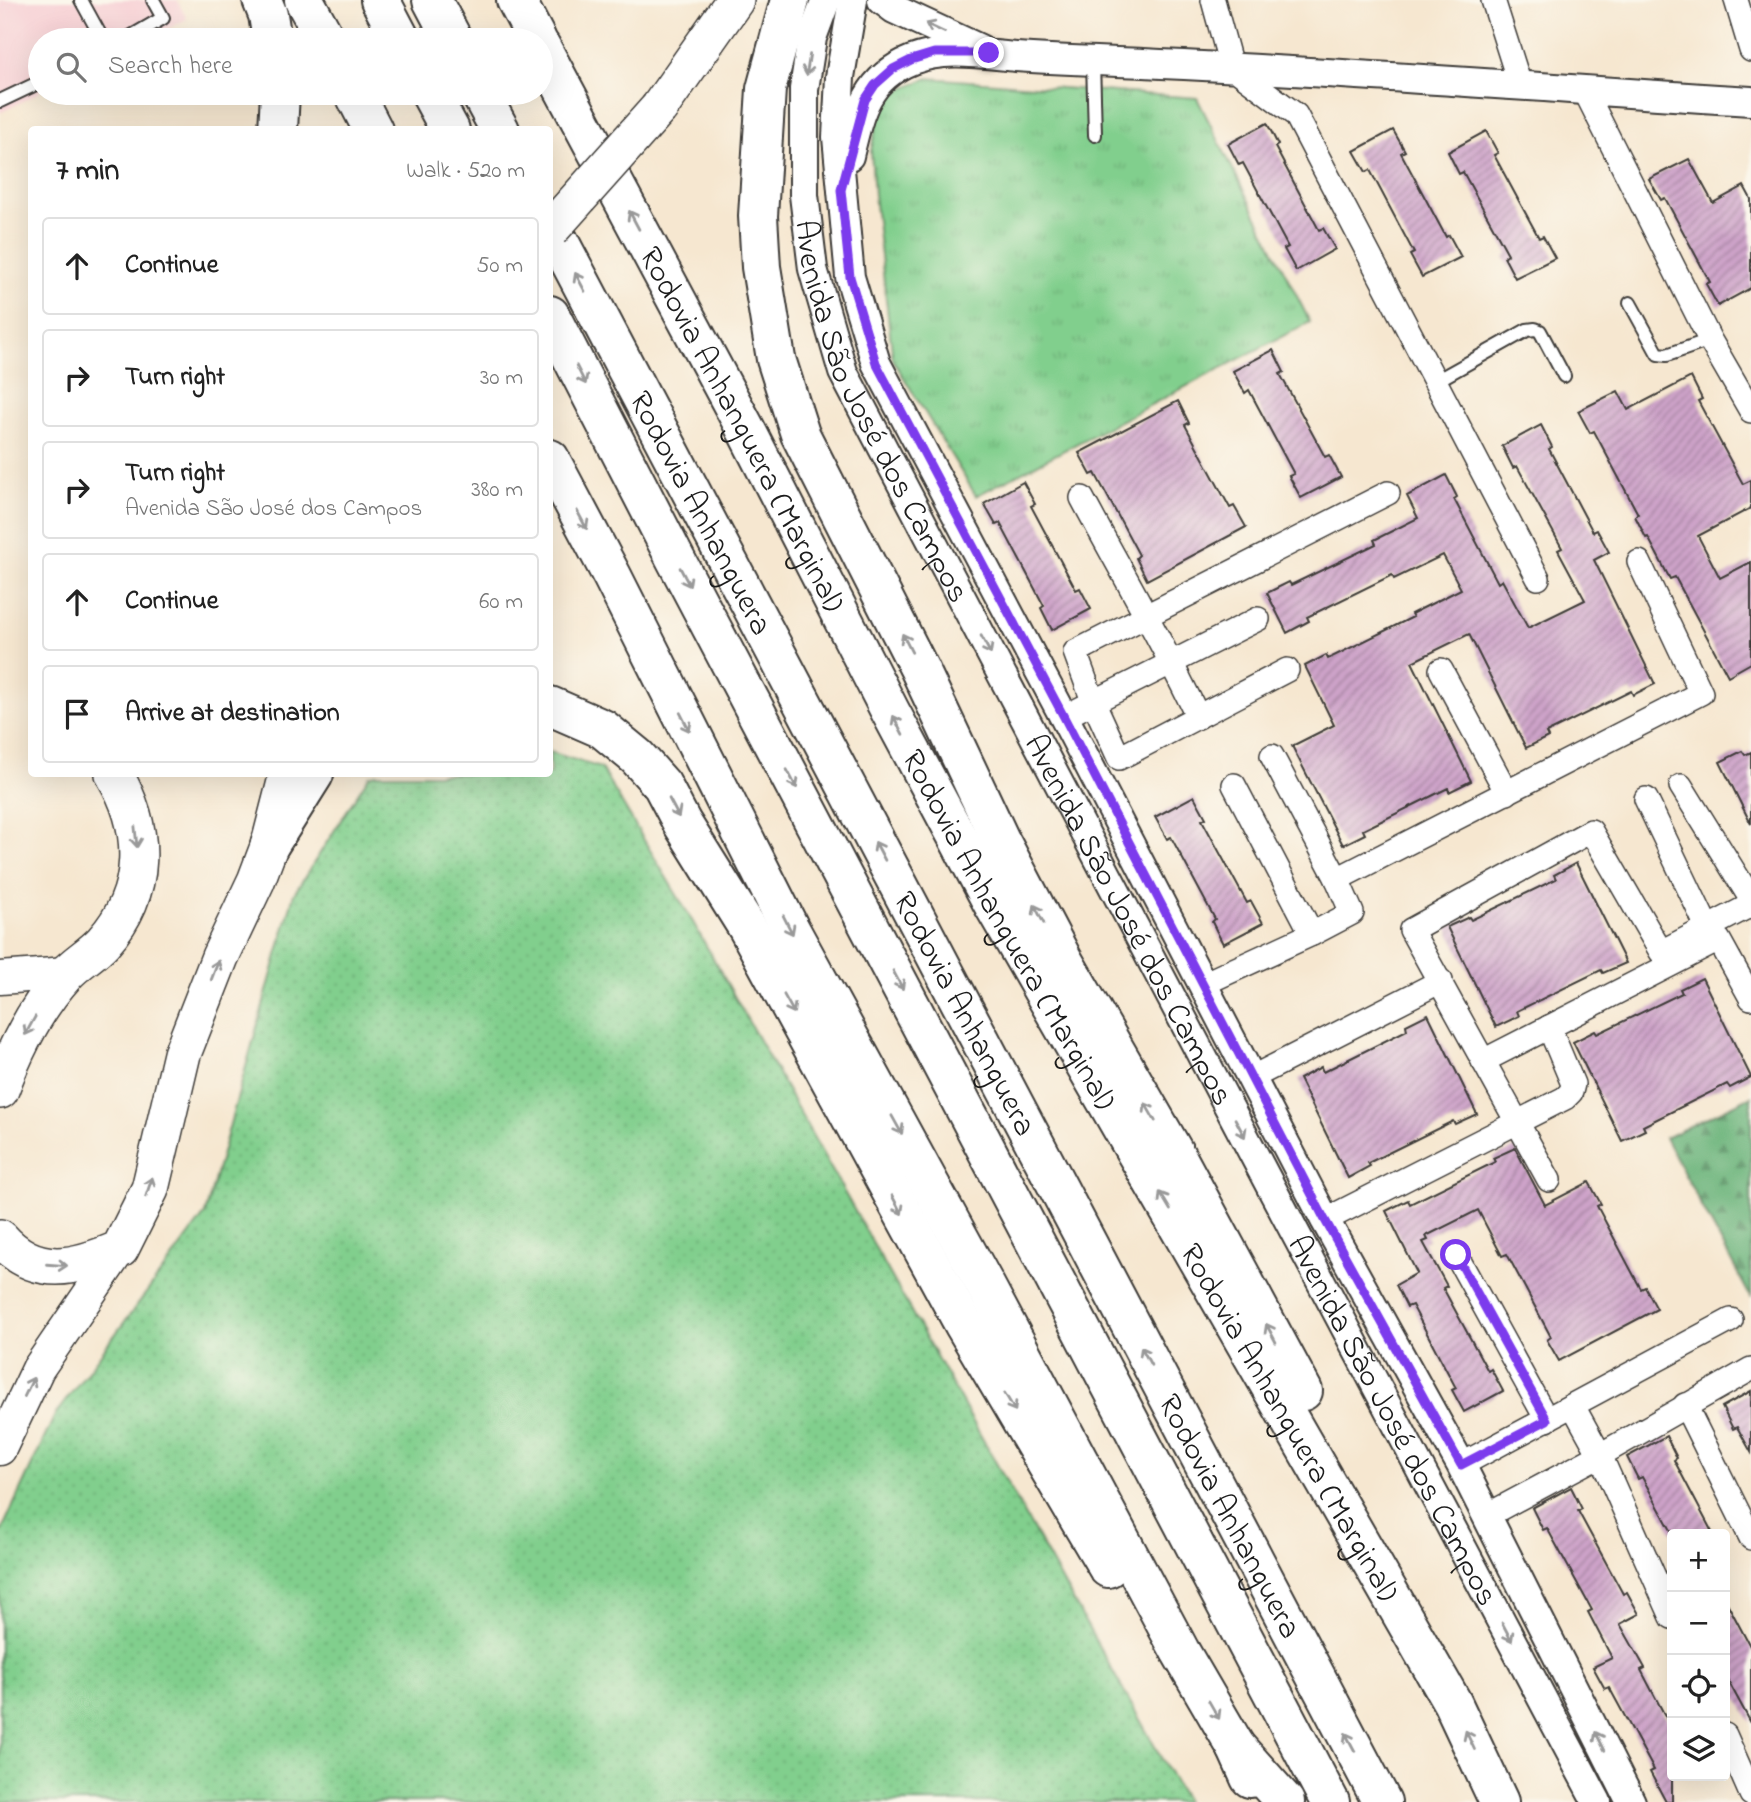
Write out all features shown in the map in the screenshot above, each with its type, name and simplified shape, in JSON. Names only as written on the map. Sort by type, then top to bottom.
[{"type":"highway","points":[[262,0],[270,28]]},
{"type":"highway","points":[[304,0],[319,28]]},
{"type":"highway","points":[[380,0],[395,28]]},
{"type":"highway","points":[[432,0],[447,28]]},
{"type":"highway","points":[[516,0],[531,28]]},
{"type":"highway","points":[[790,0],[766,89],[758,216],[761,267],[776,359],[800,434],[919,668],[1000,840],[1063,960],[1179,1161],[1382,1535],[1452,1702]]},
{"type":"highway","name":"Rodovia Anhanguera (Marginal)","points":[[553,69],[744,426],[890,711],[994,906],[1452,1702],[1499,1802]]},
{"type":"highway","points":[[278,126],[279,105]]},
{"type":"highway","points":[[360,105],[371,126]]},
{"type":"highway","points":[[436,105],[448,126]]},
{"type":"highway","points":[[486,105],[498,126]]},
{"type":"highway","name":"Rodovia Anhanguera","points":[[553,230],[1382,1802]]},
{"type":"highway","name":"Rodovia Anhanguera","points":[[553,321],[682,572],[1330,1802]]},
{"type":"highway","points":[[553,465],[790,929],[1180,1651],[1236,1747],[1261,1802]]},
{"type":"highway","points":[[553,707],[603,729],[637,757],[662,785],[682,823],[753,939],[956,1312],[1123,1593],[1180,1651]]},
{"type":"highway","points":[[270,844],[312,777]]},
{"type":"highway","points":[[1236,1747],[1285,1802]]},
{"type":"main road","points":[[553,192],[651,99],[675,48],[706,0]]},
{"type":"main road","points":[[553,226],[651,99],[735,0]]},
{"type":"main road","points":[[0,1090],[9,1064],[40,1007],[67,973],[102,942],[127,909],[138,875],[137,832],[127,795],[116,777]]},
{"type":"main road","points":[[0,1449],[38,1369],[120,1249],[150,1189],[182,1054],[220,957],[256,881],[270,844],[287,777]]},
{"type":"main road","points":[[0,978],[67,973]]},
{"type":"main road","points":[[0,1238],[12,1252],[39,1264],[66,1267],[89,1262],[120,1249]]},
{"type":"street","name":"Avenida São José dos Campos","points":[[826,0],[812,38],[804,89],[804,195],[813,269],[843,372],[1597,1802]]},
{"type":"street","name":"Avenida São José dos Campos","points":[[853,0],[840,77],[837,136],[850,277],[876,363],[1064,717],[1325,1220],[1461,1465],[1631,1802]]},
{"type":"street","points":[[882,0],[894,9],[989,53]]},
{"type":"street","points":[[1213,0],[1231,66],[1296,115],[1538,578]]},
{"type":"street","points":[[1493,0],[1520,85]]},
{"type":"street","points":[[1736,0],[1751,50]]},
{"type":"street","points":[[841,190],[856,125],[865,100],[875,85],[893,69],[934,53],[989,53],[1093,61],[1231,66],[1751,101]]},
{"type":"street","points":[[1585,91],[1710,340],[1751,411]]},
{"type":"street","points":[[1287,670],[1119,758],[1093,701],[1075,652],[1388,493]]},
{"type":"street","points":[[1082,498],[1172,661],[1198,717]]},
{"type":"street","points":[[1337,879],[1701,693],[1639,562]]},
{"type":"street","points":[[1064,717],[1258,619]]},
{"type":"street","points":[[1441,670],[1507,793]]},
{"type":"street","points":[[1203,984],[1352,913],[1272,756]]},
{"type":"street","points":[[1234,785],[1312,934]]},
{"type":"street","points":[[1681,786],[1751,899]]},
{"type":"street","points":[[1646,799],[1708,929]]},
{"type":"street","points":[[1549,1180],[1411,930],[1591,831],[1661,952],[1751,905]]},
{"type":"street","points":[[1483,1061],[1719,940],[1751,998]]},
{"type":"street","points":[[1251,1078],[1441,981]]},
{"type":"street","points":[[1325,1220],[1565,1098],[1571,1092],[1573,1084],[1549,1027]]},
{"type":"street","points":[[1456,1255],[1547,1420]]},
{"type":"street","points":[[1461,1465],[1731,1320]]},
{"type":"street","points":[[1486,1516],[1751,1369]]},
{"type":"street","points":[[1685,1405],[1751,1538]]},
{"type":"street","points":[[1573,1406],[1600,1455],[1667,1606]]},
{"type":"street","points":[[1730,1747],[1751,1797],[1745,1802]]},
{"type":"lane","points":[[81,0],[96,28]]},
{"type":"lane","points":[[146,28],[163,18],[153,0]]},
{"type":"lane","points":[[1093,61],[1095,135]]},
{"type":"lane","points":[[0,102],[28,88]]},
{"type":"lane","points":[[1630,303],[1658,354],[1667,355],[1710,340]]},
{"type":"lane","points":[[1436,381],[1527,330],[1535,329],[1539,331],[1564,376]]},
{"type":"shaded area","points":[[0,0],[177,0],[187,19],[169,28],[28,28],[28,98],[0,113]]},
{"type":"green space","points":[[928,78],[1197,98],[1310,322],[976,496],[893,360],[874,195],[871,151],[879,113],[896,92]]},
{"type":"green space","points":[[553,753],[601,768],[690,917],[1186,1802],[0,1802],[0,1534],[55,1415],[205,1214],[294,894],[368,777],[553,777]]},
{"type":"green space","points":[[1751,1096],[1751,1298],[1665,1138]]},
{"type":"building","points":[[1267,123],[1278,145],[1275,147],[1319,230],[1323,228],[1335,249],[1296,271],[1284,249],[1288,247],[1243,163],[1239,165],[1228,144]]},
{"type":"building","points":[[1393,130],[1405,151],[1401,153],[1446,237],[1449,235],[1461,257],[1422,277],[1410,255],[1414,253],[1370,170],[1366,172],[1354,151]]},
{"type":"building","points":[[1486,131],[1498,153],[1494,155],[1539,238],[1543,236],[1555,258],[1515,278],[1504,257],[1508,254],[1463,172],[1459,174],[1448,152]]},
{"type":"building","points":[[1689,159],[1713,203],[1744,186],[1751,199],[1751,288],[1718,306],[1706,284],[1710,282],[1665,198],[1661,200],[1649,179]]},
{"type":"building","points":[[1273,350],[1284,372],[1280,374],[1325,457],[1329,455],[1341,477],[1301,498],[1289,476],[1294,474],[1249,390],[1245,393],[1233,371]]},
{"type":"building","points":[[1691,377],[1702,399],[1698,401],[1743,484],[1751,480],[1751,508],[1698,536],[1720,578],[1751,562],[1751,663],[1728,676],[1675,577],[1670,579],[1648,537],[1646,538],[1635,516],[1638,514],[1594,431],[1590,433],[1578,411],[1618,391],[1628,410]]},
{"type":"building","points":[[1178,401],[1189,423],[1185,425],[1230,508],[1234,506],[1246,527],[1147,580],[1136,558],[1139,555],[1095,473],[1091,475],[1079,453]]},
{"type":"building","points":[[1541,425],[1552,447],[1549,449],[1593,532],[1597,530],[1609,552],[1594,560],[1655,684],[1633,695],[1631,691],[1546,733],[1548,737],[1526,748],[1469,634],[1412,662],[1471,781],[1449,792],[1448,788],[1363,830],[1365,834],[1343,845],[1292,746],[1334,725],[1305,666],[1326,655],[1328,659],[1413,617],[1411,614],[1461,589],[1443,555],[1394,579],[1392,575],[1307,617],[1309,621],[1287,633],[1267,593],[1289,582],[1291,585],[1376,544],[1374,540],[1418,518],[1407,496],[1446,475],[1457,497],[1454,499],[1498,583],[1502,580],[1528,628],[1585,600],[1558,550],[1562,548],[1517,466],[1513,468],[1502,446]]},
{"type":"building","points":[[1023,482],[1035,504],[1031,506],[1076,590],[1080,588],[1091,609],[1052,630],[1041,608],[1044,606],[1000,523],[996,525],[984,504]]},
{"type":"building","points":[[1742,751],[1745,755],[1751,752],[1751,824],[1720,762]]},
{"type":"building","points":[[1194,796],[1206,818],[1202,820],[1247,903],[1251,901],[1263,923],[1223,944],[1212,922],[1215,919],[1171,837],[1167,839],[1155,817]]},
{"type":"building","points":[[1576,863],[1626,963],[1603,973],[1601,970],[1517,1011],[1519,1016],[1496,1027],[1447,927],[1469,917],[1471,920],[1556,879],[1554,875]]},
{"type":"building","points":[[1702,978],[1751,1077],[1730,1088],[1727,1084],[1643,1126],[1645,1130],[1622,1141],[1573,1042],[1595,1031],[1597,1034],[1682,993],[1680,989]]},
{"type":"building","points":[[1428,1014],[1477,1114],[1455,1124],[1453,1121],[1368,1163],[1370,1166],[1348,1178],[1299,1079],[1321,1067],[1323,1072],[1407,1030],[1406,1025]]},
{"type":"building","points":[[1515,1148],[1545,1205],[1589,1182],[1601,1204],[1597,1206],[1641,1289],[1645,1287],[1657,1309],[1559,1361],[1547,1340],[1551,1337],[1507,1254],[1502,1256],[1478,1210],[1426,1236],[1428,1240],[1423,1242],[1447,1286],[1443,1288],[1488,1371],[1491,1369],[1503,1391],[1464,1412],[1452,1390],[1456,1388],[1412,1305],[1407,1307],[1396,1285],[1417,1273],[1386,1211],[1408,1200],[1410,1204],[1495,1162],[1493,1158]]},
{"type":"building","points":[[1751,1391],[1751,1452],[1737,1427],[1733,1429],[1722,1407]]},
{"type":"building","points":[[1666,1436],[1677,1458],[1674,1460],[1710,1529],[1670,1529],[1642,1477],[1638,1479],[1627,1457]]},
{"type":"building","points":[[1571,1487],[1582,1509],[1578,1511],[1623,1594],[1627,1592],[1639,1614],[1620,1624],[1645,1668],[1641,1670],[1667,1719],[1667,1781],[1672,1781],[1672,1802],[1666,1802],[1650,1772],[1654,1770],[1609,1687],[1605,1689],[1593,1667],[1612,1658],[1588,1612],[1592,1610],[1547,1528],[1543,1530],[1532,1508]]},
{"type":"building","points":[[1730,1608],[1751,1648],[1751,1723],[1730,1684]]},
{"type":"route","points":[[989,53],[934,53],[911,60],[893,69],[875,85],[865,100],[856,125],[841,190],[850,277],[876,363],[1064,717],[1325,1220],[1461,1465],[1547,1420],[1456,1255]]}]
